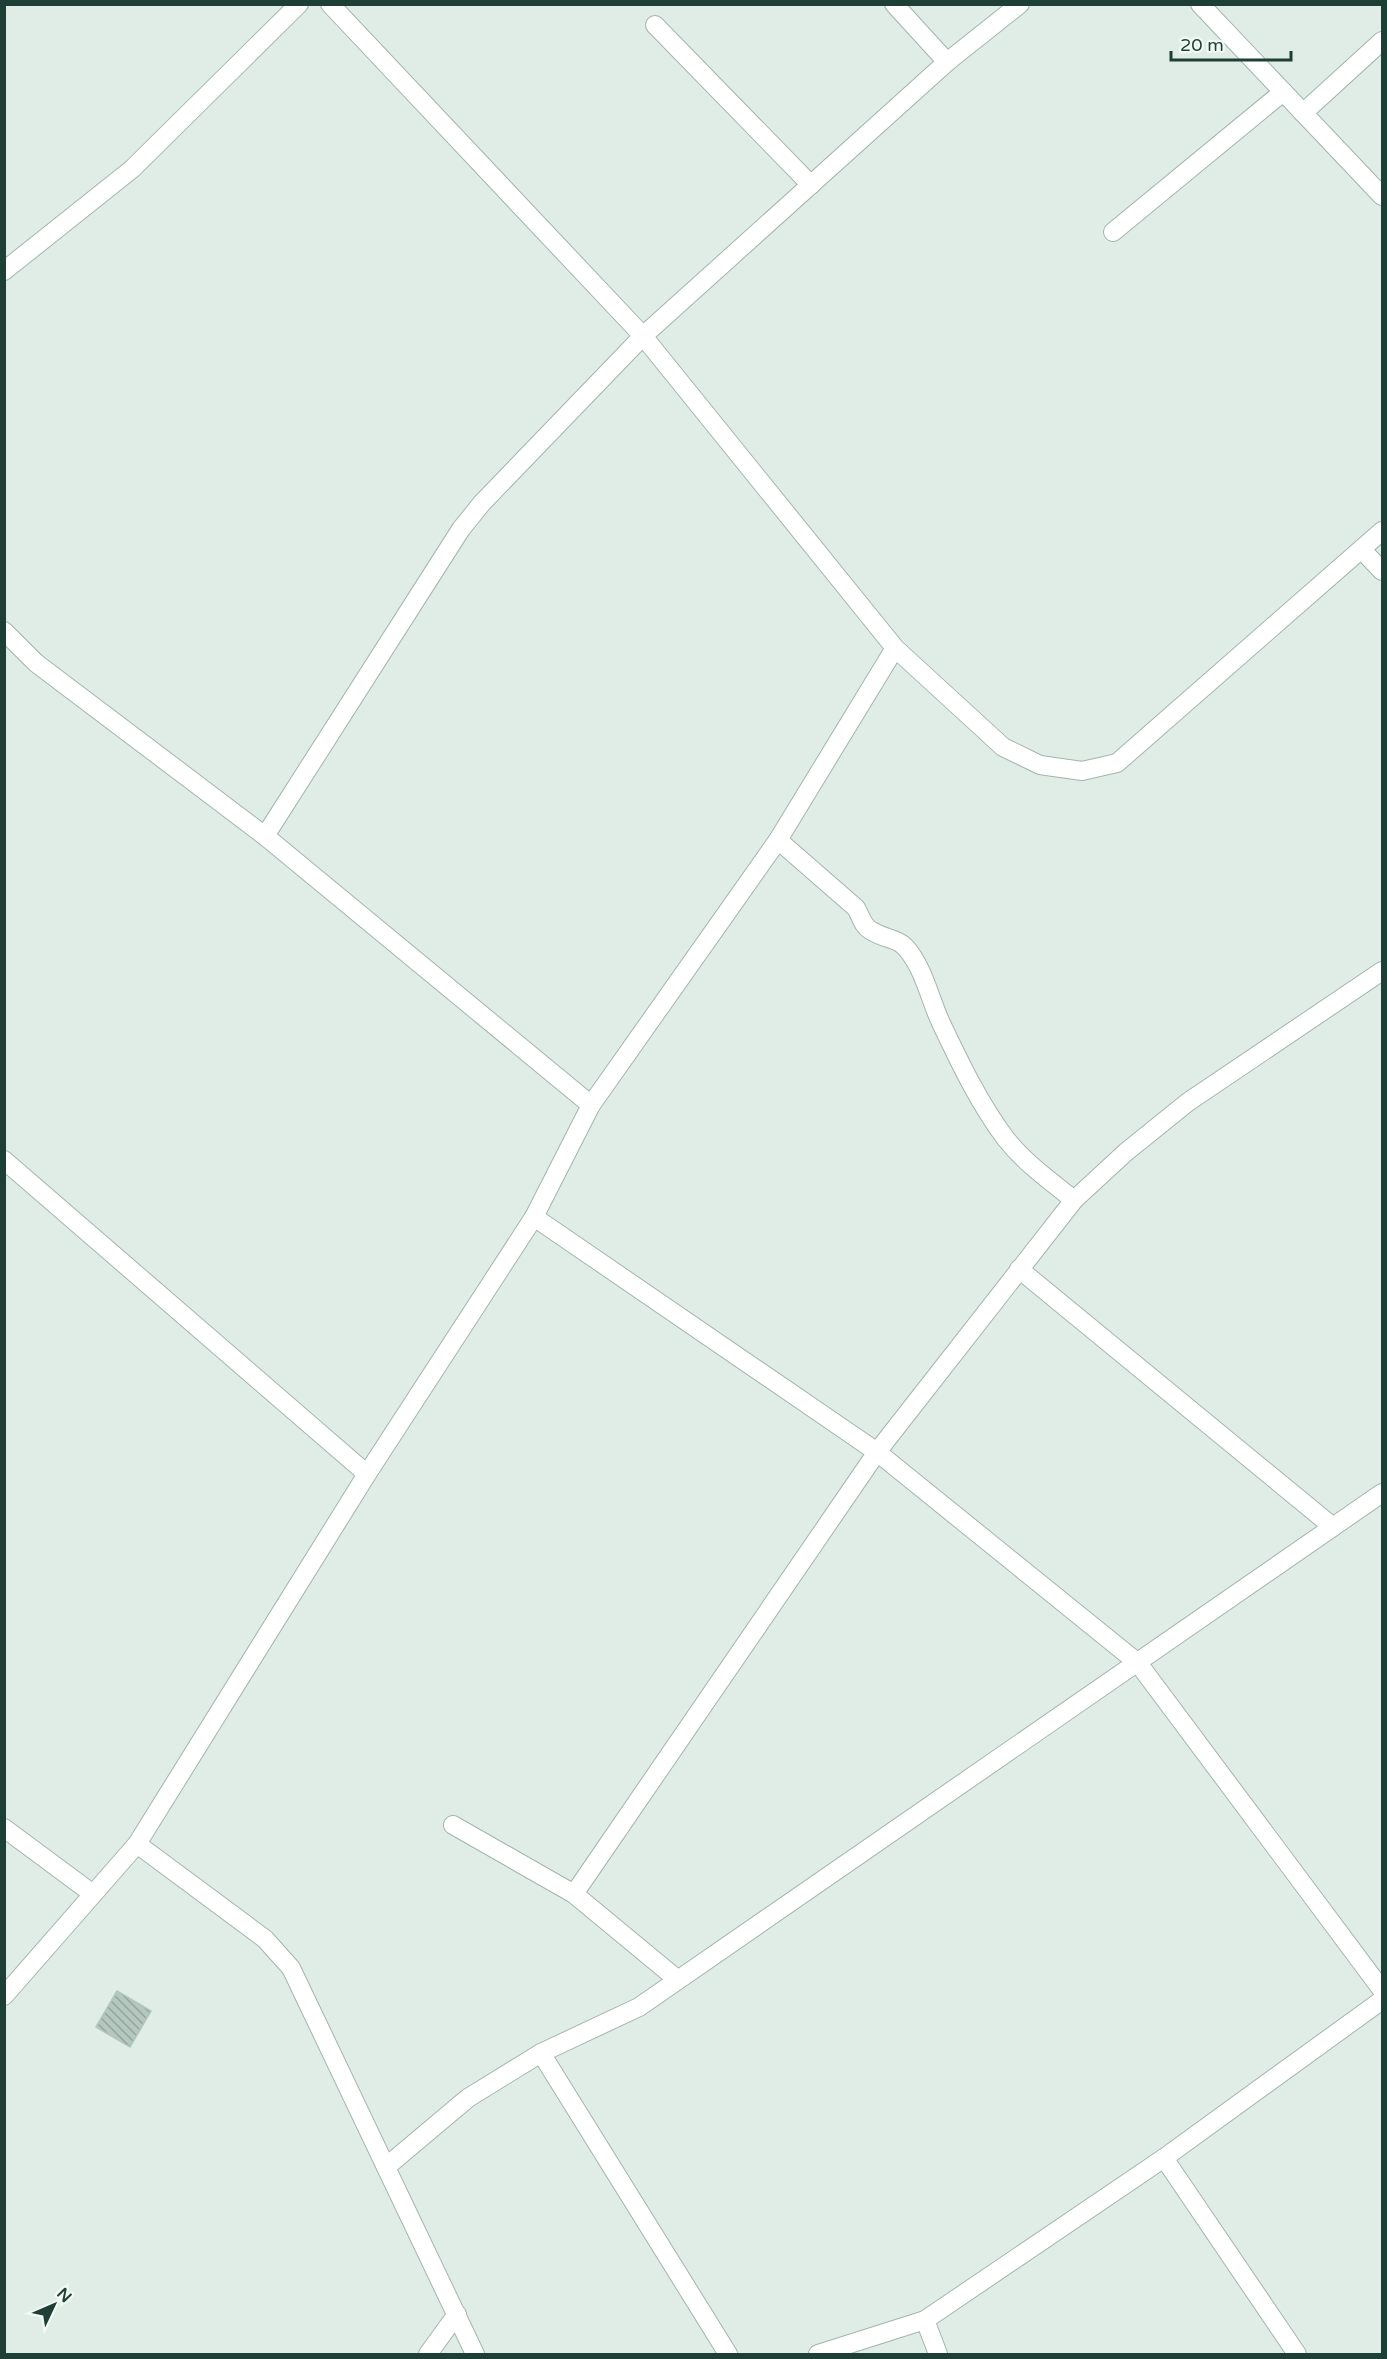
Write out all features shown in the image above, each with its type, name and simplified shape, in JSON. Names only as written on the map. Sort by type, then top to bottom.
[{"type":"street","points":[[4,271],[132,169],[299,4]]},
{"type":"street","points":[[330,4],[644,336],[895,648],[1003,747],[1040,765],[1082,771],[1117,763],[1363,551],[1383,531]]},
{"type":"street","points":[[894,4],[947,62]]},
{"type":"street","points":[[266,836],[462,529],[482,503],[644,336],[947,62],[1020,4]]},
{"type":"street","points":[[1200,4],[1383,196]]},
{"type":"street","points":[[654,25],[811,185]]},
{"type":"street","points":[[1304,113],[1383,41]]},
{"type":"street","points":[[1113,232],[1283,92]]},
{"type":"street","points":[[1363,551],[1383,571]]},
{"type":"street","points":[[4,631],[36,663],[266,836],[591,1105]]},
{"type":"street","points":[[4,1996],[137,1844],[367,1474],[534,1217],[591,1105],[778,840],[895,648]]},
{"type":"street","points":[[778,840],[856,908],[862,923],[871,930],[892,937],[904,945],[916,963],[957,1053],[1006,1138],[1034,1168],[1074,1200]]},
{"type":"street","points":[[574,1894],[877,1452],[1074,1200],[1126,1152],[1188,1102],[1383,971]]},
{"type":"street","points":[[4,1160],[367,1474]]},
{"type":"street","points":[[534,1217],[877,1452],[1138,1663],[1383,1990]]},
{"type":"street","points":[[1019,1269],[1333,1527]]},
{"type":"street","points":[[386,2167],[468,2098],[541,2053],[639,2007],[1383,1493]]},
{"type":"street","points":[[453,1825],[574,1894],[678,1980]]},
{"type":"street","points":[[4,1828],[93,1894]]},
{"type":"street","points":[[137,1844],[265,1939],[291,1968],[475,2355]]},
{"type":"street","points":[[818,2355],[925,2320],[1164,2158],[1383,2000]]},
{"type":"street","points":[[541,2053],[728,2355]]},
{"type":"street","points":[[1164,2158],[1297,2355]]},
{"type":"street","points":[[428,2355],[457,2314]]},
{"type":"street","points":[[925,2320],[938,2355]]},
{"type":"building","points":[[117,1991],[151,2011],[130,2047],[96,2027]]}]
